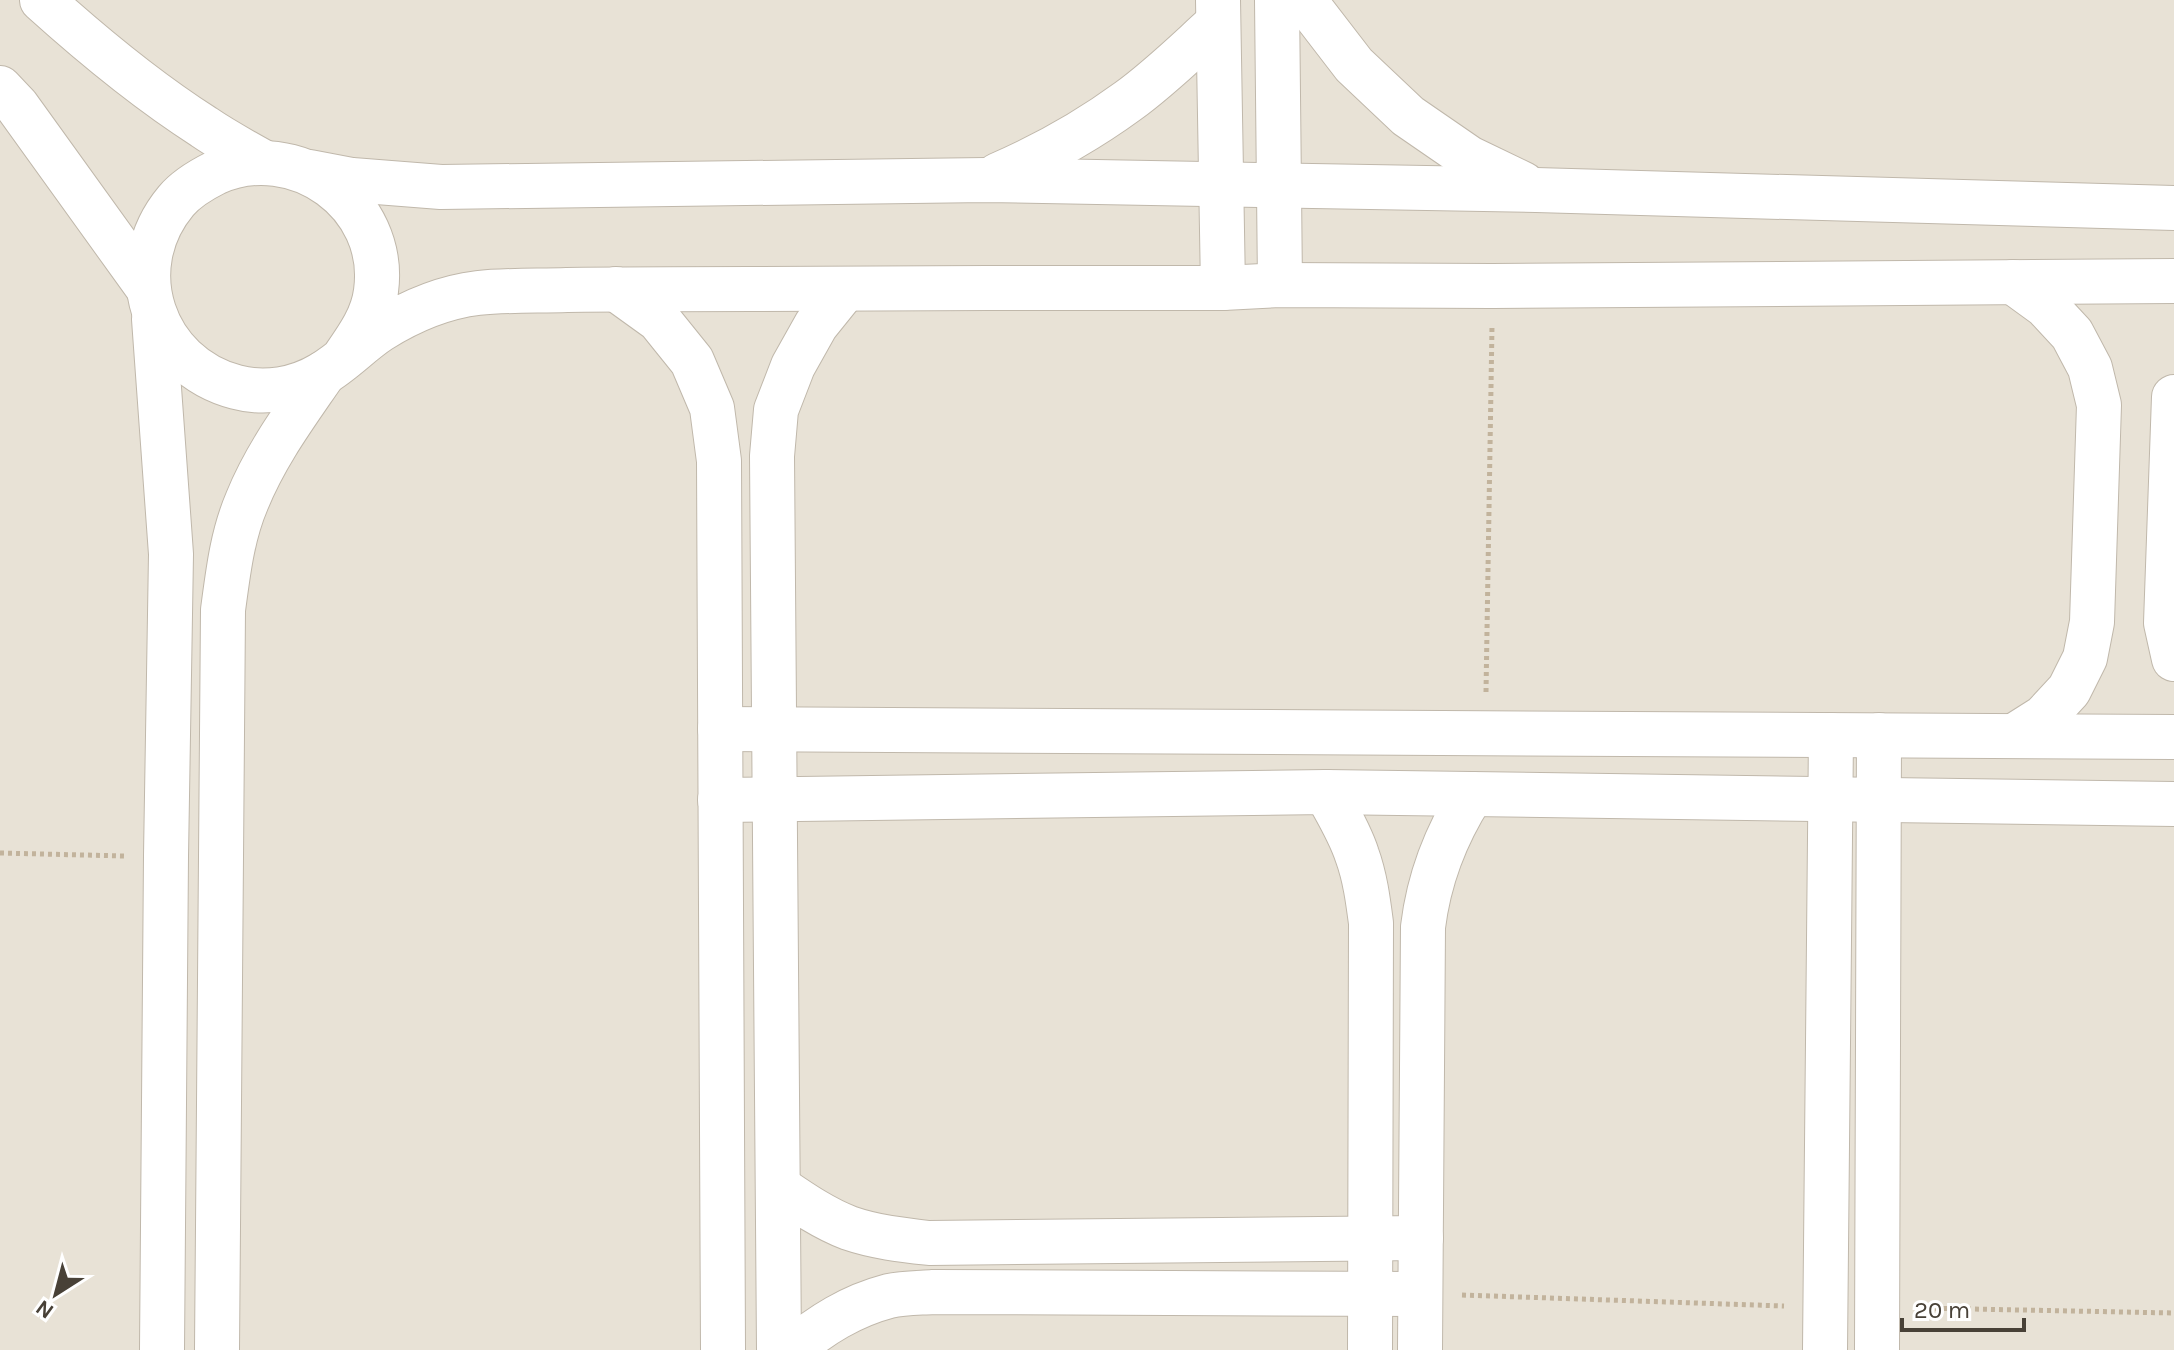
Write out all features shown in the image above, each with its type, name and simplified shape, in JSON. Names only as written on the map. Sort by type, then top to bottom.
[{"type":"street","points":[[42,0],[107,57],[160,97],[204,128],[263,162]]},
{"type":"street","points":[[1277,0],[1280,285]]},
{"type":"street","points":[[1304,0],[1354,65],[1408,116],[1469,158],[1536,190]]},
{"type":"street","points":[[986,180],[1037,158],[1086,131],[1131,99],[1218,11]]},
{"type":"street","points":[[1218,11],[1223,288]]},
{"type":"street","points":[[0,88],[17,106],[151,301],[167,340],[186,362],[211,378],[239,388],[269,391],[298,385],[335,364],[380,330],[425,307],[474,293],[616,289],[2174,281]]},
{"type":"street","points":[[162,1350],[171,554],[149,256],[160,226],[177,199],[202,179],[231,166],[263,162],[367,181],[441,187],[986,180],[1536,190],[2174,208]]},
{"type":"street","points":[[217,1350],[223,610],[230,555],[246,501],[271,451],[366,326],[376,291],[375,254],[362,220],[338,191],[308,171]]},
{"type":"street","points":[[2013,282],[2046,306],[2072,334],[2090,368],[2099,405],[2092,622],[2085,658],[2069,690],[2044,717],[2014,736]]},
{"type":"street","points":[[616,289],[659,320],[692,361],[712,408],[719,461],[723,1350]]},
{"type":"street","points":[[779,1350],[772,456],[776,410],[793,366],[816,325],[845,289]]},
{"type":"street","points":[[2174,397],[2166,623],[2174,659]]},
{"type":"street","points":[[720,729],[2174,737]]},
{"type":"street","points":[[1825,1350],[1831,735]]},
{"type":"street","points":[[1877,1329],[1879,735]]},
{"type":"street","points":[[720,800],[1326,792],[2174,804]]},
{"type":"street","points":[[1326,792],[1357,854],[1371,923],[1370,1350]]},
{"type":"street","points":[[1420,1350],[1423,927],[1434,871],[1457,818],[1472,794]]},
{"type":"street","points":[[778,1187],[811,1209],[848,1227],[888,1239],[929,1243],[1421,1238]]},
{"type":"street","points":[[791,1350],[852,1308],[891,1296],[933,1292],[1420,1294]]},
{"type":"path","points":[[1485,733],[1492,286]]},
{"type":"path","points":[[0,853],[166,856]]},
{"type":"path","points":[[1420,1294],[1825,1307]]},
{"type":"path","points":[[1877,1329],[2174,1313]]},
{"type":"shaded area","points":[[0,0],[2174,0],[2174,1350],[0,1350]]}]
